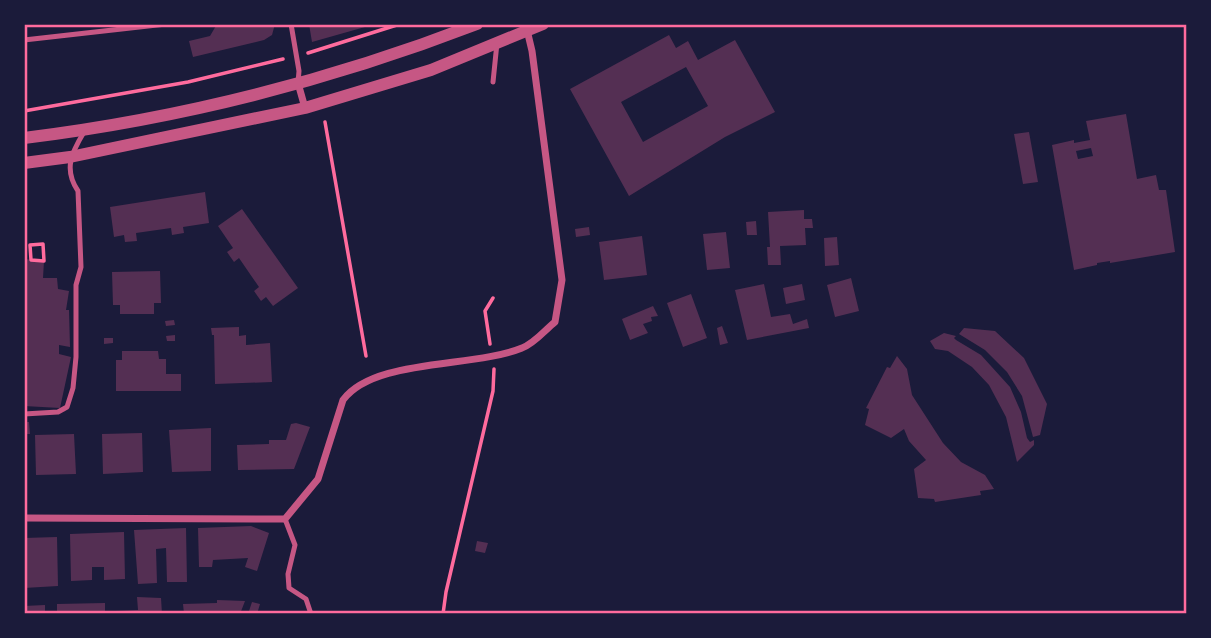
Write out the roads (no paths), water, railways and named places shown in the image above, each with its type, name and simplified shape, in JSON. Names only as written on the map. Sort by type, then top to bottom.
[{"type":"street","points":[[24,138],[181,112],[298,83],[417,48],[477,24]]},
{"type":"street","points":[[24,163],[70,157],[304,108],[431,70],[527,28],[543,24]]},
{"type":"street","points":[[24,517],[285,519],[318,479],[343,400],[351,389],[373,377],[493,357],[524,348],[555,321],[562,280],[533,51],[527,28]]},
{"type":"street","points":[[298,83],[304,108]]},
{"type":"lane","points":[[24,40],[166,24]]},
{"type":"lane","points":[[291,24],[299,71],[298,83]]},
{"type":"lane","points":[[493,82],[497,43]]},
{"type":"lane","points":[[24,414],[58,412],[67,407],[73,388],[76,285],[81,267],[78,191],[74,185],[70,157],[86,128]]},
{"type":"lane","points":[[285,519],[295,545],[288,574],[289,588],[306,599],[311,614]]}]
